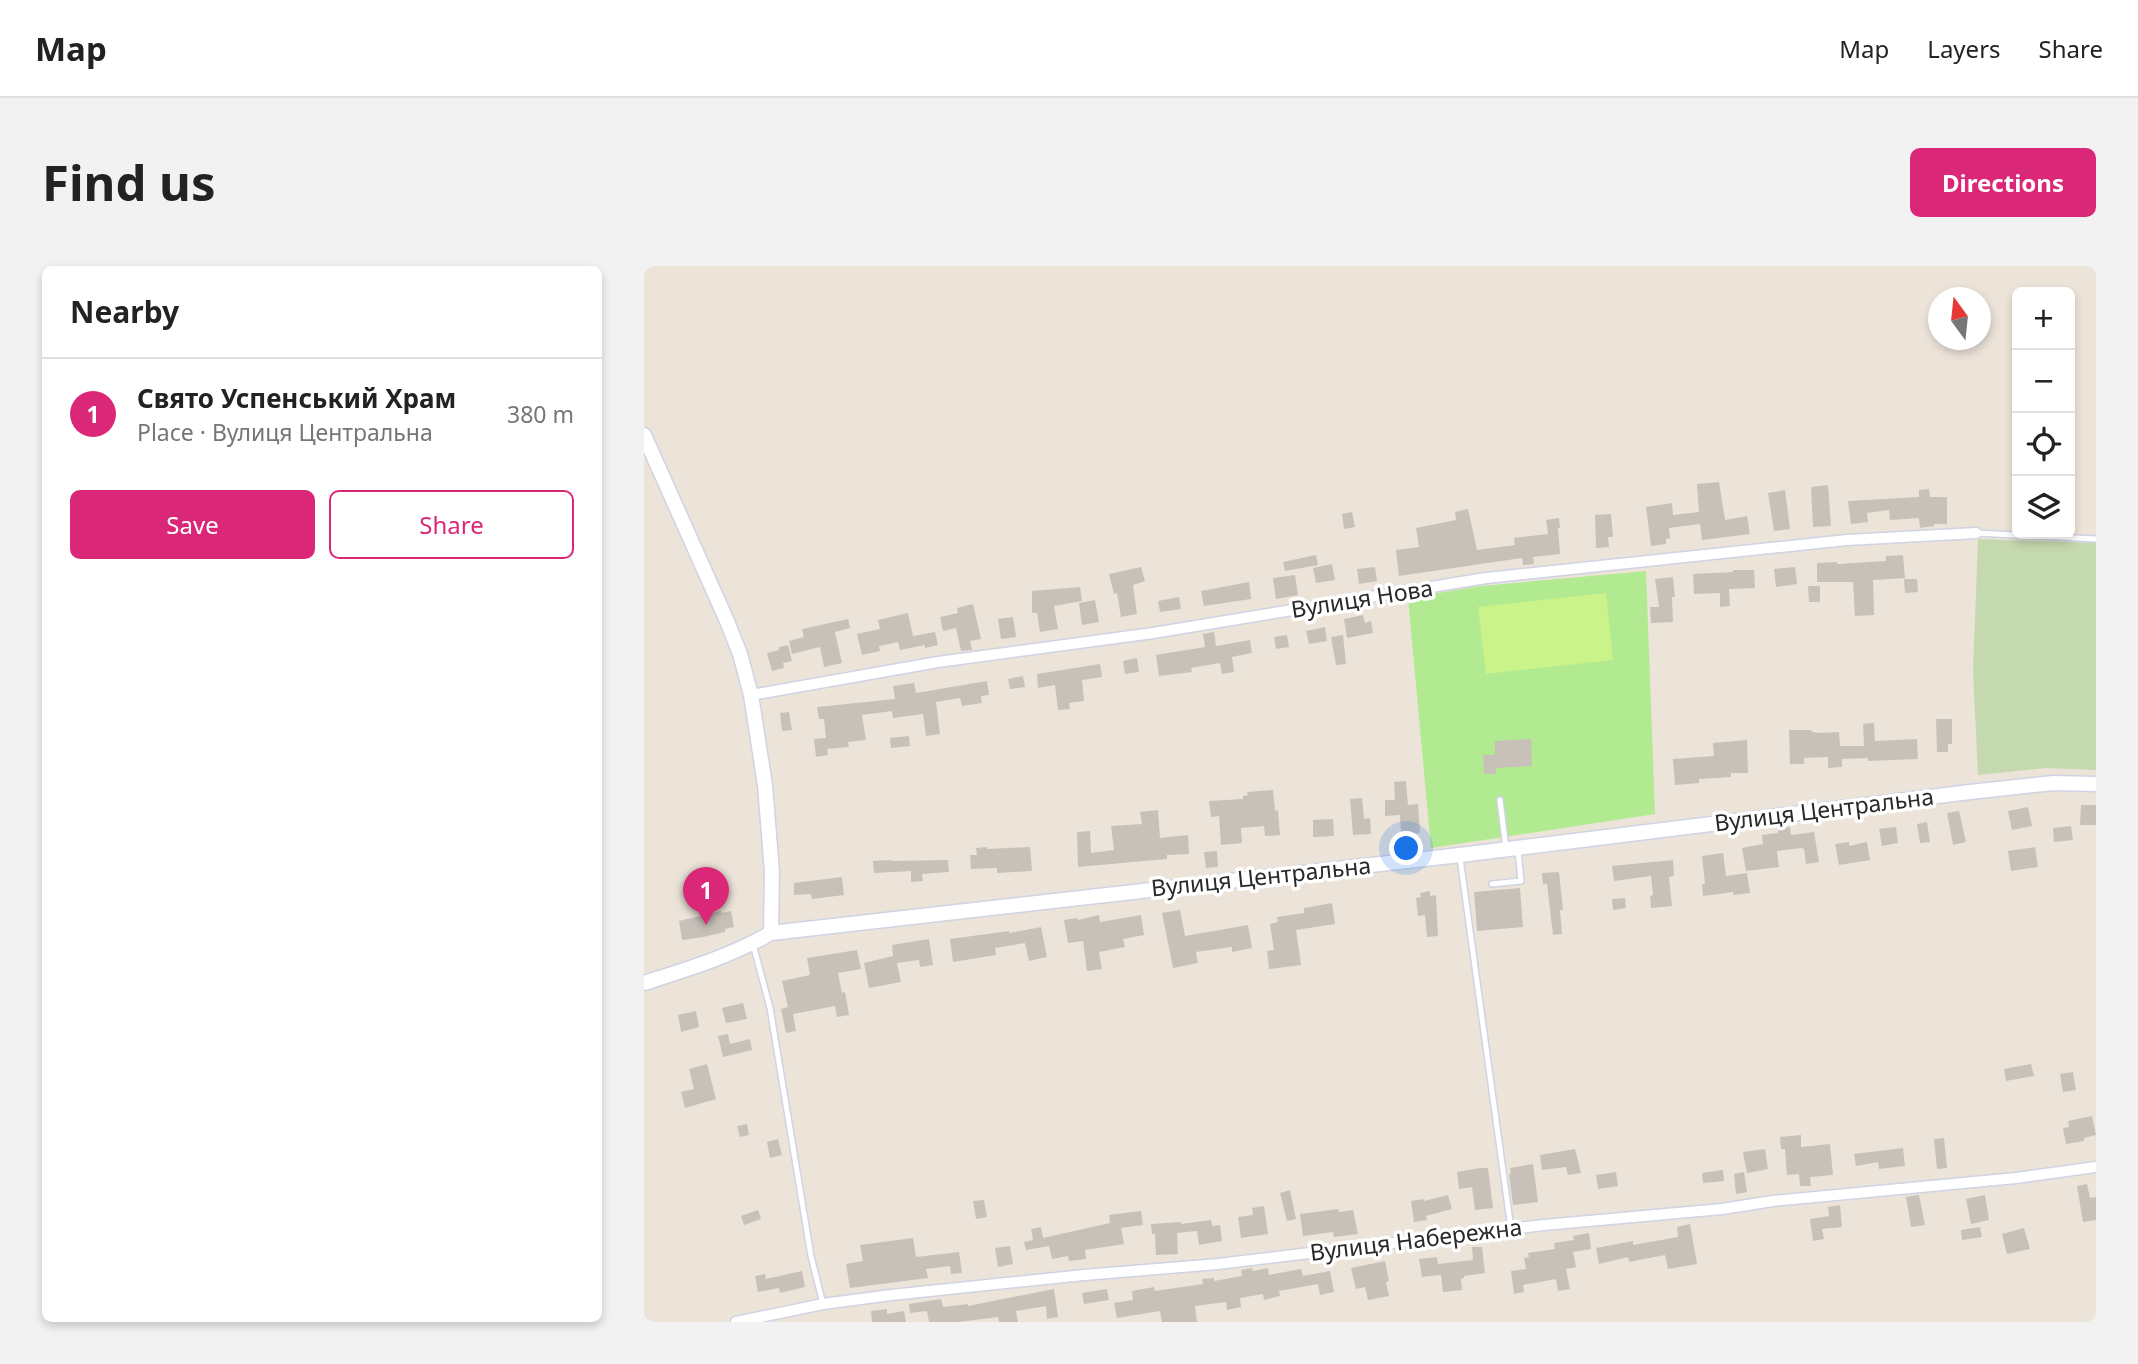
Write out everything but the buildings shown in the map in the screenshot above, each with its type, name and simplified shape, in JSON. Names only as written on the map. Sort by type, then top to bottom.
[{"type":"street","points":[[644,435],[727,621],[740,654],[751,695],[765,785],[772,873],[771,933]]},
{"type":"street","name":"Вулиця Нова","points":[[751,695],[938,662],[1153,633],[1486,578],[1847,540],[1976,533]]},
{"type":"street","name":"Вулиця Центральна","points":[[644,983],[712,961],[771,933],[1460,855],[1984,790],[2053,783],[2096,783]]},
{"type":"street","name":"Вулиця Набережна","points":[[736,1322],[823,1304],[970,1286],[1217,1264],[1511,1229],[2015,1178],[2096,1167]]},
{"type":"lane","points":[[1976,533],[2096,539]]},
{"type":"lane","points":[[1492,884],[1521,881],[1500,800]]},
{"type":"lane","points":[[1460,855],[1511,1229]]},
{"type":"lane","points":[[753,943],[770,1008],[811,1256],[823,1304]]},
{"type":"green space","points":[[1978,539],[2096,543],[2096,770],[2046,768],[1978,775],[1973,671]]},
{"type":"green space","points":[[1646,571],[1655,814],[1431,848],[1408,598],[1481,586]]},
{"type":"green space","points":[[1606,593],[1613,660],[1486,674],[1478,607]]},
{"type":"place","name":"Свято Успенський Храм","points":[[706,925]]}]
